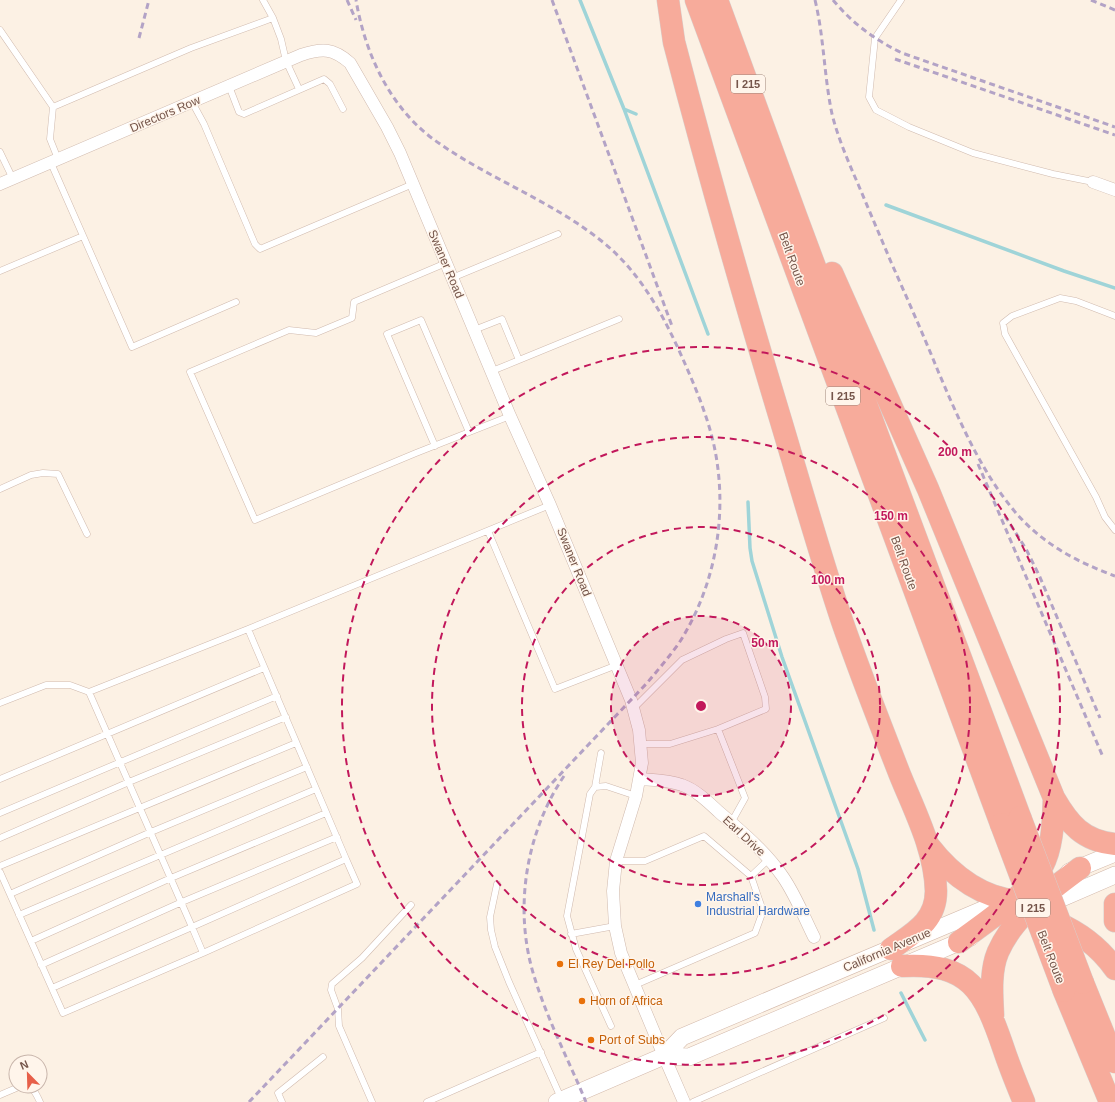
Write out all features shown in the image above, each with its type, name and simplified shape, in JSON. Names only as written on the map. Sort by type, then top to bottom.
[{"type":"highway","points":[[668,0],[674,42],[736,269],[822,561],[852,650],[928,844],[936,888],[934,909],[896,957],[957,974],[965,979],[979,994],[993,1018],[1010,1069],[1024,1102]]},
{"type":"highway","name":"Belt Route","points":[[696,0],[1074,987],[1110,1102]]},
{"type":"highway","name":"Belt Route","points":[[717,0],[779,168],[1010,821]]},
{"type":"highway","points":[[779,168],[819,243],[880,379],[930,496],[1054,798],[1069,822],[1078,830],[1087,836],[1115,844]]},
{"type":"highway","points":[[1012,904],[1037,876],[1042,867],[1047,854],[1053,828],[1054,798]]},
{"type":"highway","points":[[928,844],[946,866],[955,874],[985,892],[1049,919],[1082,936],[1096,947],[1115,969]]},
{"type":"highway","points":[[959,942],[1012,904],[1080,868]]},
{"type":"highway","points":[[1012,904],[1066,896]]},
{"type":"highway","points":[[993,1018],[992,980],[998,953],[1015,924],[1012,904]]},
{"type":"highway","points":[[1115,904],[1115,921]]},
{"type":"highway","name":"Belt Route","points":[[1074,987],[1115,1062]]},
{"type":"main road","points":[[1080,868],[1115,853]]},
{"type":"main road","points":[[1066,896],[1115,875]]},
{"type":"main road","name":"California Avenue","points":[[559,1101],[664,1056],[682,1037],[896,957],[1012,904]]},
{"type":"main road","name":"California Avenue","points":[[896,957],[959,942]]},
{"type":"street","name":"Directors Row","points":[[0,184],[286,61],[320,50],[332,51]]},
{"type":"street","name":"Swaner Road","points":[[332,51],[342,56],[350,63],[387,127],[510,416],[550,505],[634,708],[639,730],[642,762],[636,796],[616,860],[613,891],[615,926],[622,953],[684,1102]]},
{"type":"street","points":[[1093,182],[1115,190]]},
{"type":"street","name":"Earl Drive","points":[[640,779],[683,785],[694,791],[731,823],[769,859],[783,876],[814,937]]},
{"type":"lane","points":[[263,0],[282,39],[286,61],[299,89]]},
{"type":"lane","points":[[901,0],[875,38],[869,97],[876,110],[909,127],[973,153],[1053,174],[1093,182]]},
{"type":"lane","points":[[53,107],[191,48],[273,18]]},
{"type":"lane","points":[[0,30],[53,107],[50,139],[55,161],[83,236],[132,347],[236,302]]},
{"type":"lane","points":[[229,86],[241,114],[320,80],[326,80],[330,84],[343,109]]},
{"type":"lane","points":[[192,102],[204,124],[255,244],[260,249],[412,184]]},
{"type":"lane","points":[[0,152],[13,179]]},
{"type":"lane","points":[[452,278],[558,234]]},
{"type":"lane","points":[[0,271],[83,236]]},
{"type":"lane","points":[[446,263],[354,302],[352,318],[316,334],[289,330],[190,372],[255,520],[510,416]]},
{"type":"lane","points":[[1115,316],[1060,298],[1012,316],[1003,323],[1005,334],[1096,497],[1105,517],[1115,530]]},
{"type":"lane","points":[[492,371],[619,318]]},
{"type":"lane","points":[[474,330],[502,319],[519,360]]},
{"type":"lane","points":[[435,446],[388,334],[421,320],[469,432]]},
{"type":"lane","points":[[0,489],[31,475],[43,473],[58,474],[87,534]]},
{"type":"lane","points":[[0,703],[46,685],[70,685],[89,692],[248,630],[550,505]]},
{"type":"lane","points":[[488,531],[555,689],[616,665]]},
{"type":"lane","points":[[0,872],[63,1013],[203,953],[357,884],[248,630]]},
{"type":"lane","points":[[634,708],[682,660],[726,639],[743,633],[764,697],[766,709],[718,729],[670,744],[641,744]]},
{"type":"lane","points":[[0,779],[264,668]]},
{"type":"lane","points":[[89,692],[203,953]]},
{"type":"lane","points":[[0,813],[276,696]]},
{"type":"lane","points":[[0,838],[129,782],[286,718]]},
{"type":"lane","points":[[718,729],[745,798],[731,823]]},
{"type":"lane","points":[[0,866],[296,743]]},
{"type":"lane","points":[[601,753],[595,787],[590,794],[567,916],[576,949],[611,1026]]},
{"type":"lane","points":[[10,894],[151,832],[307,767]]},
{"type":"lane","points":[[595,787],[606,786],[636,796]]},
{"type":"lane","points":[[19,915],[316,789]]},
{"type":"lane","points":[[31,941],[171,878],[326,813]]},
{"type":"lane","points":[[616,860],[645,861],[704,836],[751,876],[763,911],[755,933],[635,984]]},
{"type":"lane","points":[[41,965],[182,902],[337,837]]},
{"type":"lane","points":[[52,988],[346,859]]},
{"type":"lane","points":[[751,876],[769,859]]},
{"type":"lane","points":[[497,884],[490,917],[495,947],[509,982],[541,1052],[559,1101]]},
{"type":"lane","points":[[372,1102],[339,1026],[338,1009],[332,995],[331,987],[332,984],[362,958],[411,904]]},
{"type":"lane","points":[[572,934],[615,926]]},
{"type":"lane","points":[[693,1102],[884,1018]]},
{"type":"lane","points":[[427,1102],[541,1052]]},
{"type":"lane","points":[[282,1102],[278,1093],[323,1056]]},
{"type":"waterway","points":[[580,0],[624,109],[708,334]]},
{"type":"waterway","points":[[624,109],[636,114]]},
{"type":"waterway","points":[[886,205],[1064,271],[1115,288]]},
{"type":"waterway","points":[[748,502],[752,561],[782,657],[858,869],[874,930]]},
{"type":"waterway","points":[[901,993],[925,1040]]},
{"type":"railway","points":[[139,38],[149,0]]},
{"type":"railway","points":[[347,0],[356,20]]},
{"type":"railway","points":[[249,1102],[647,683],[679,643],[703,596],[711,571],[719,519],[720,493],[718,467],[707,419],[674,340],[648,292],[626,264],[599,239],[559,212],[453,153],[417,126],[404,111],[381,77],[366,39],[356,0]]},
{"type":"railway","points":[[552,0],[672,326]]},
{"type":"railway","points":[[815,0],[829,100],[840,141],[946,389],[981,463],[1003,497],[1026,524],[1061,551],[1087,565],[1115,576]]},
{"type":"railway","points":[[833,0],[864,30],[902,53],[1115,127]]},
{"type":"railway","points":[[1091,0],[1115,10]]},
{"type":"railway","points":[[895,59],[1115,135]]},
{"type":"railway","points":[[978,464],[1103,757]]},
{"type":"railway","points":[[1005,516],[1026,549],[1039,575],[1100,718]]},
{"type":"railway","points":[[564,776],[540,823],[532,848],[524,901],[525,927],[528,953],[540,995],[552,1026],[586,1102]]},
{"type":"place","name":"Marshall's Industrial Hardware","points":[[698,904]]},
{"type":"place","name":"El Rey Del Pollo","points":[[560,964]]},
{"type":"place","name":"Horn of Africa","points":[[582,1001]]},
{"type":"place","name":"Port of Subs","points":[[591,1040]]}]
